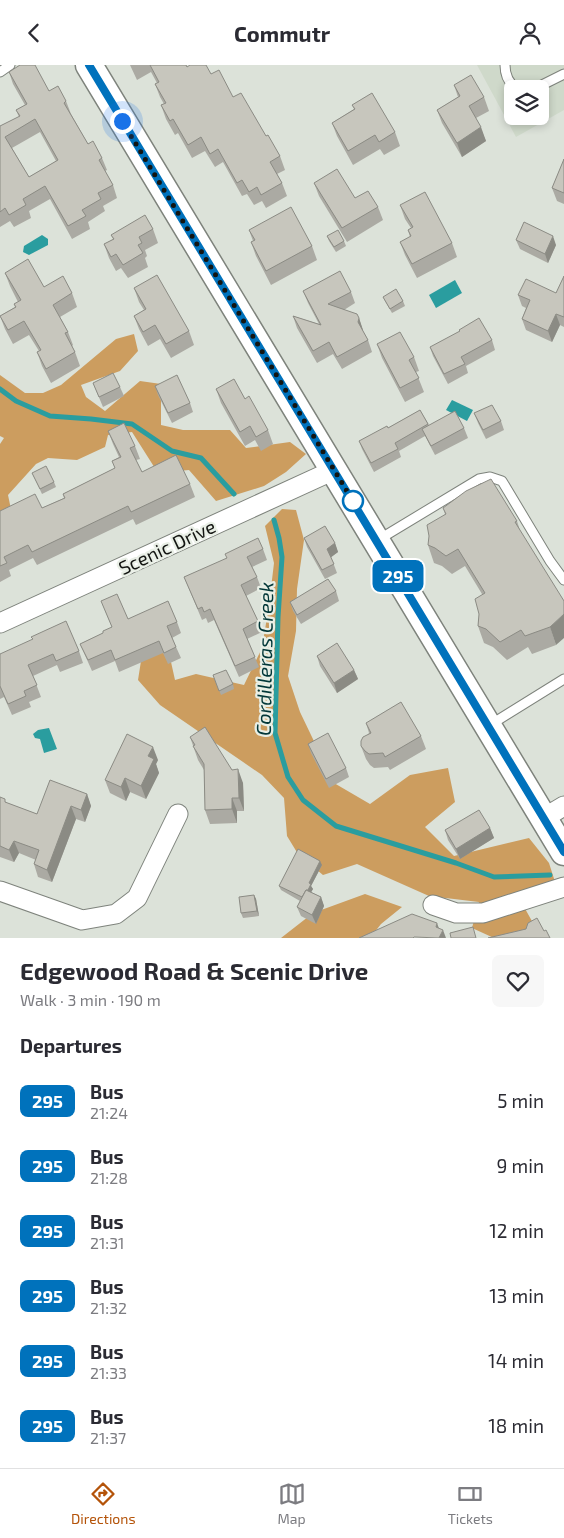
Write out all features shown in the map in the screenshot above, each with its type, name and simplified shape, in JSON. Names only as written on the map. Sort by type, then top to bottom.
[{"type":"main road","points":[[88,65],[488,726],[554,812],[564,852]]},
{"type":"street","name":"Scenic Drive","points":[[0,623],[334,470]]},
{"type":"street","points":[[0,891],[82,920],[116,914],[137,897],[178,814]]},
{"type":"street","points":[[433,905],[456,913],[483,913],[564,887]]},
{"type":"lane","points":[[0,72],[10,65]]},
{"type":"lane","points":[[506,65],[505,75],[508,80]]},
{"type":"lane","points":[[549,82],[564,74]]},
{"type":"lane","points":[[377,541],[479,479],[490,477],[502,481],[550,561],[564,580]]},
{"type":"lane","points":[[488,726],[564,679]]},
{"type":"shaded area","points":[[477,65],[564,65],[564,110],[549,118],[549,80],[504,80],[504,115]]},
{"type":"shaded area","points":[[510,125],[537,125],[516,137]]},
{"type":"shaded area","points":[[134,334],[138,351],[120,371],[81,385],[86,397],[105,411],[140,381],[161,384],[161,425],[183,430],[230,430],[246,448],[290,442],[306,454],[286,472],[264,486],[216,501],[189,470],[158,473],[132,432],[108,435],[105,447],[77,460],[48,458],[36,464],[8,495],[17,538],[0,522],[0,444],[4,438],[0,436],[0,375],[25,393],[43,393],[61,385],[116,339]]},
{"type":"shaded area","points":[[282,509],[296,510],[304,540],[297,589],[296,631],[288,676],[300,712],[334,783],[370,804],[410,775],[448,768],[455,802],[425,827],[454,856],[529,838],[549,863],[556,885],[523,905],[538,932],[494,938],[472,928],[479,902],[429,896],[357,864],[323,875],[298,854],[287,836],[284,798],[262,775],[160,705],[138,680],[141,661],[154,646],[169,653],[175,680],[196,674],[244,685],[262,648],[269,605],[274,563],[265,526]]},
{"type":"shaded area","points":[[365,894],[402,907],[381,924],[370,938],[281,938],[313,913]]},
{"type":"water","points":[[42,235],[48,239],[48,245],[29,255],[23,252],[24,246]]},
{"type":"water","points":[[455,280],[462,293],[436,308],[429,295]]},
{"type":"water","points":[[452,400],[473,410],[467,421],[446,410]]},
{"type":"water","points":[[49,728],[57,749],[44,753],[40,739],[35,738],[33,734],[38,730]]},
{"type":"building","points":[[20,65],[35,65],[49,91],[58,86],[66,101],[64,103],[88,144],[93,141],[102,158],[99,160],[113,185],[98,193],[101,199],[82,210],[86,216],[68,226],[45,186],[23,199],[26,205],[9,215],[5,208],[0,212],[0,126],[20,116],[16,110],[27,104],[9,72]],"holes":[[[35,119],[58,160],[29,177],[5,137]]]},
{"type":"building","points":[[150,65],[186,65],[187,67],[190,65],[206,65],[211,74],[219,70],[233,97],[241,93],[280,156],[270,162],[282,183],[261,195],[257,187],[249,192],[242,180],[237,183],[218,149],[210,154],[201,137],[188,145],[173,119],[170,121],[161,105],[166,103],[155,84],[159,82]]},
{"type":"building","points":[[471,75],[484,97],[469,106],[481,127],[457,143],[437,110],[460,96],[454,85]]},
{"type":"building","points":[[372,93],[395,132],[379,142],[375,135],[348,151],[332,123],[355,109],[352,105]]},
{"type":"building","points":[[564,159],[564,193],[552,188]]},
{"type":"building","points":[[337,169],[355,198],[368,191],[378,207],[342,228],[314,183]]},
{"type":"building","points":[[425,192],[452,243],[412,264],[400,242],[411,236],[408,230],[413,227],[400,205]]},
{"type":"building","points":[[291,207],[312,246],[266,271],[251,242],[255,240],[249,230]]},
{"type":"building","points":[[145,215],[153,229],[139,237],[142,243],[138,245],[143,253],[123,265],[116,254],[111,257],[104,244],[114,239],[111,235]]},
{"type":"building","points":[[524,222],[553,236],[545,254],[516,240]]},
{"type":"building","points":[[338,230],[344,241],[334,247],[327,236]]},
{"type":"building","points":[[28,259],[44,287],[63,276],[72,293],[53,305],[68,332],[65,333],[75,352],[46,369],[37,352],[41,350],[24,321],[8,330],[0,316],[16,307],[14,304],[21,300],[5,273]]},
{"type":"building","points":[[340,271],[351,292],[328,304],[357,314],[358,322],[368,340],[337,357],[329,342],[313,351],[293,316],[321,325],[303,291]]},
{"type":"building","points":[[157,275],[189,331],[166,344],[155,325],[143,332],[134,316],[146,309],[134,288]]},
{"type":"building","points":[[564,276],[564,317],[556,314],[548,331],[522,319],[530,300],[518,295],[526,279],[556,293]]},
{"type":"building","points":[[396,289],[403,301],[390,309],[383,297]]},
{"type":"building","points":[[479,318],[492,340],[461,357],[465,364],[444,374],[430,347],[460,331]]},
{"type":"building","points":[[400,332],[414,357],[409,360],[419,378],[400,388],[377,344]]},
{"type":"building","points":[[113,373],[120,387],[99,397],[93,383]]},
{"type":"building","points":[[177,375],[190,403],[168,413],[155,386]]},
{"type":"building","points":[[234,379],[245,399],[249,396],[268,430],[256,437],[250,426],[240,432],[216,389]]},
{"type":"building","points":[[492,405],[501,421],[483,430],[474,413]]},
{"type":"building","points":[[420,410],[428,424],[395,443],[398,449],[371,463],[359,441],[387,426],[388,428]]},
{"type":"building","points":[[455,411],[464,428],[431,446],[422,429]]},
{"type":"building","points":[[124,423],[135,446],[130,448],[142,472],[176,455],[190,484],[131,512],[128,506],[32,552],[28,545],[4,557],[7,563],[0,566],[0,511],[35,494],[42,508],[65,498],[63,494],[115,468],[112,461],[121,457],[108,431]]},
{"type":"building","points":[[46,466],[54,482],[40,489],[32,473]]},
{"type":"building","points":[[491,479],[564,601],[564,614],[550,627],[525,636],[521,630],[500,642],[486,629],[478,626],[479,614],[475,599],[485,593],[458,549],[446,556],[428,545],[427,525],[446,514],[443,508],[466,491]]},
{"type":"building","points":[[325,526],[335,543],[327,549],[334,564],[322,570],[304,538]]},
{"type":"building","points":[[258,538],[263,549],[247,557],[257,577],[241,585],[258,621],[243,629],[255,657],[235,666],[210,609],[204,612],[202,607],[198,609],[184,577],[227,558],[225,554]]},
{"type":"building","points":[[328,579],[336,591],[297,615],[290,602]]},
{"type":"building","points":[[117,594],[128,619],[168,601],[177,622],[167,626],[176,647],[164,653],[159,641],[115,660],[111,650],[88,660],[80,644],[112,627],[101,601]]},
{"type":"building","points":[[66,621],[79,651],[56,661],[53,654],[28,665],[37,685],[24,691],[26,696],[8,704],[0,686],[0,654]]},
{"type":"building","points":[[337,643],[354,670],[334,683],[317,656]]},
{"type":"building","points":[[226,670],[233,684],[219,691],[213,675]]},
{"type":"building","points":[[401,702],[421,736],[385,757],[383,753],[369,754],[361,746],[363,737],[371,733],[366,723]]},
{"type":"building","points":[[205,727],[232,770],[238,769],[239,798],[232,798],[232,809],[205,810],[204,764],[190,737]]},
{"type":"building","points":[[328,733],[346,768],[326,779],[308,744]]},
{"type":"building","points":[[127,734],[153,747],[148,756],[154,759],[141,786],[125,778],[121,787],[105,780]]},
{"type":"building","points":[[50,780],[87,794],[81,810],[71,806],[47,870],[34,864],[39,850],[14,841],[9,850],[0,846],[0,797],[5,799],[5,802],[37,814]]},
{"type":"building","points":[[479,810],[490,828],[456,849],[445,830]]},
{"type":"building","points":[[298,849],[320,861],[309,883],[311,884],[308,890],[306,890],[302,897],[279,886]]},
{"type":"building","points":[[306,890],[321,897],[312,915],[297,907]]},
{"type":"building","points":[[254,895],[257,911],[241,913],[239,897]]},
{"type":"building","points":[[412,914],[437,923],[436,927],[443,930],[439,938],[359,938]]},
{"type":"building","points":[[537,918],[550,938],[488,938],[526,929],[528,923]]},
{"type":"building","points":[[473,927],[476,938],[451,938],[450,933]]},
{"type":"waterway","name":"Cordilleras Creek","points":[[0,389],[16,401],[50,416],[132,424],[172,451],[201,458],[234,494]]},
{"type":"waterway","name":"Cordilleras Creek","points":[[274,520],[282,557],[278,617],[275,733],[288,777],[303,800],[336,826],[456,863],[494,877],[550,875]]},
{"type":"bus line","name":"295","points":[[89,65],[564,852]]},
{"type":"route","points":[[122,121],[353,501]]}]
